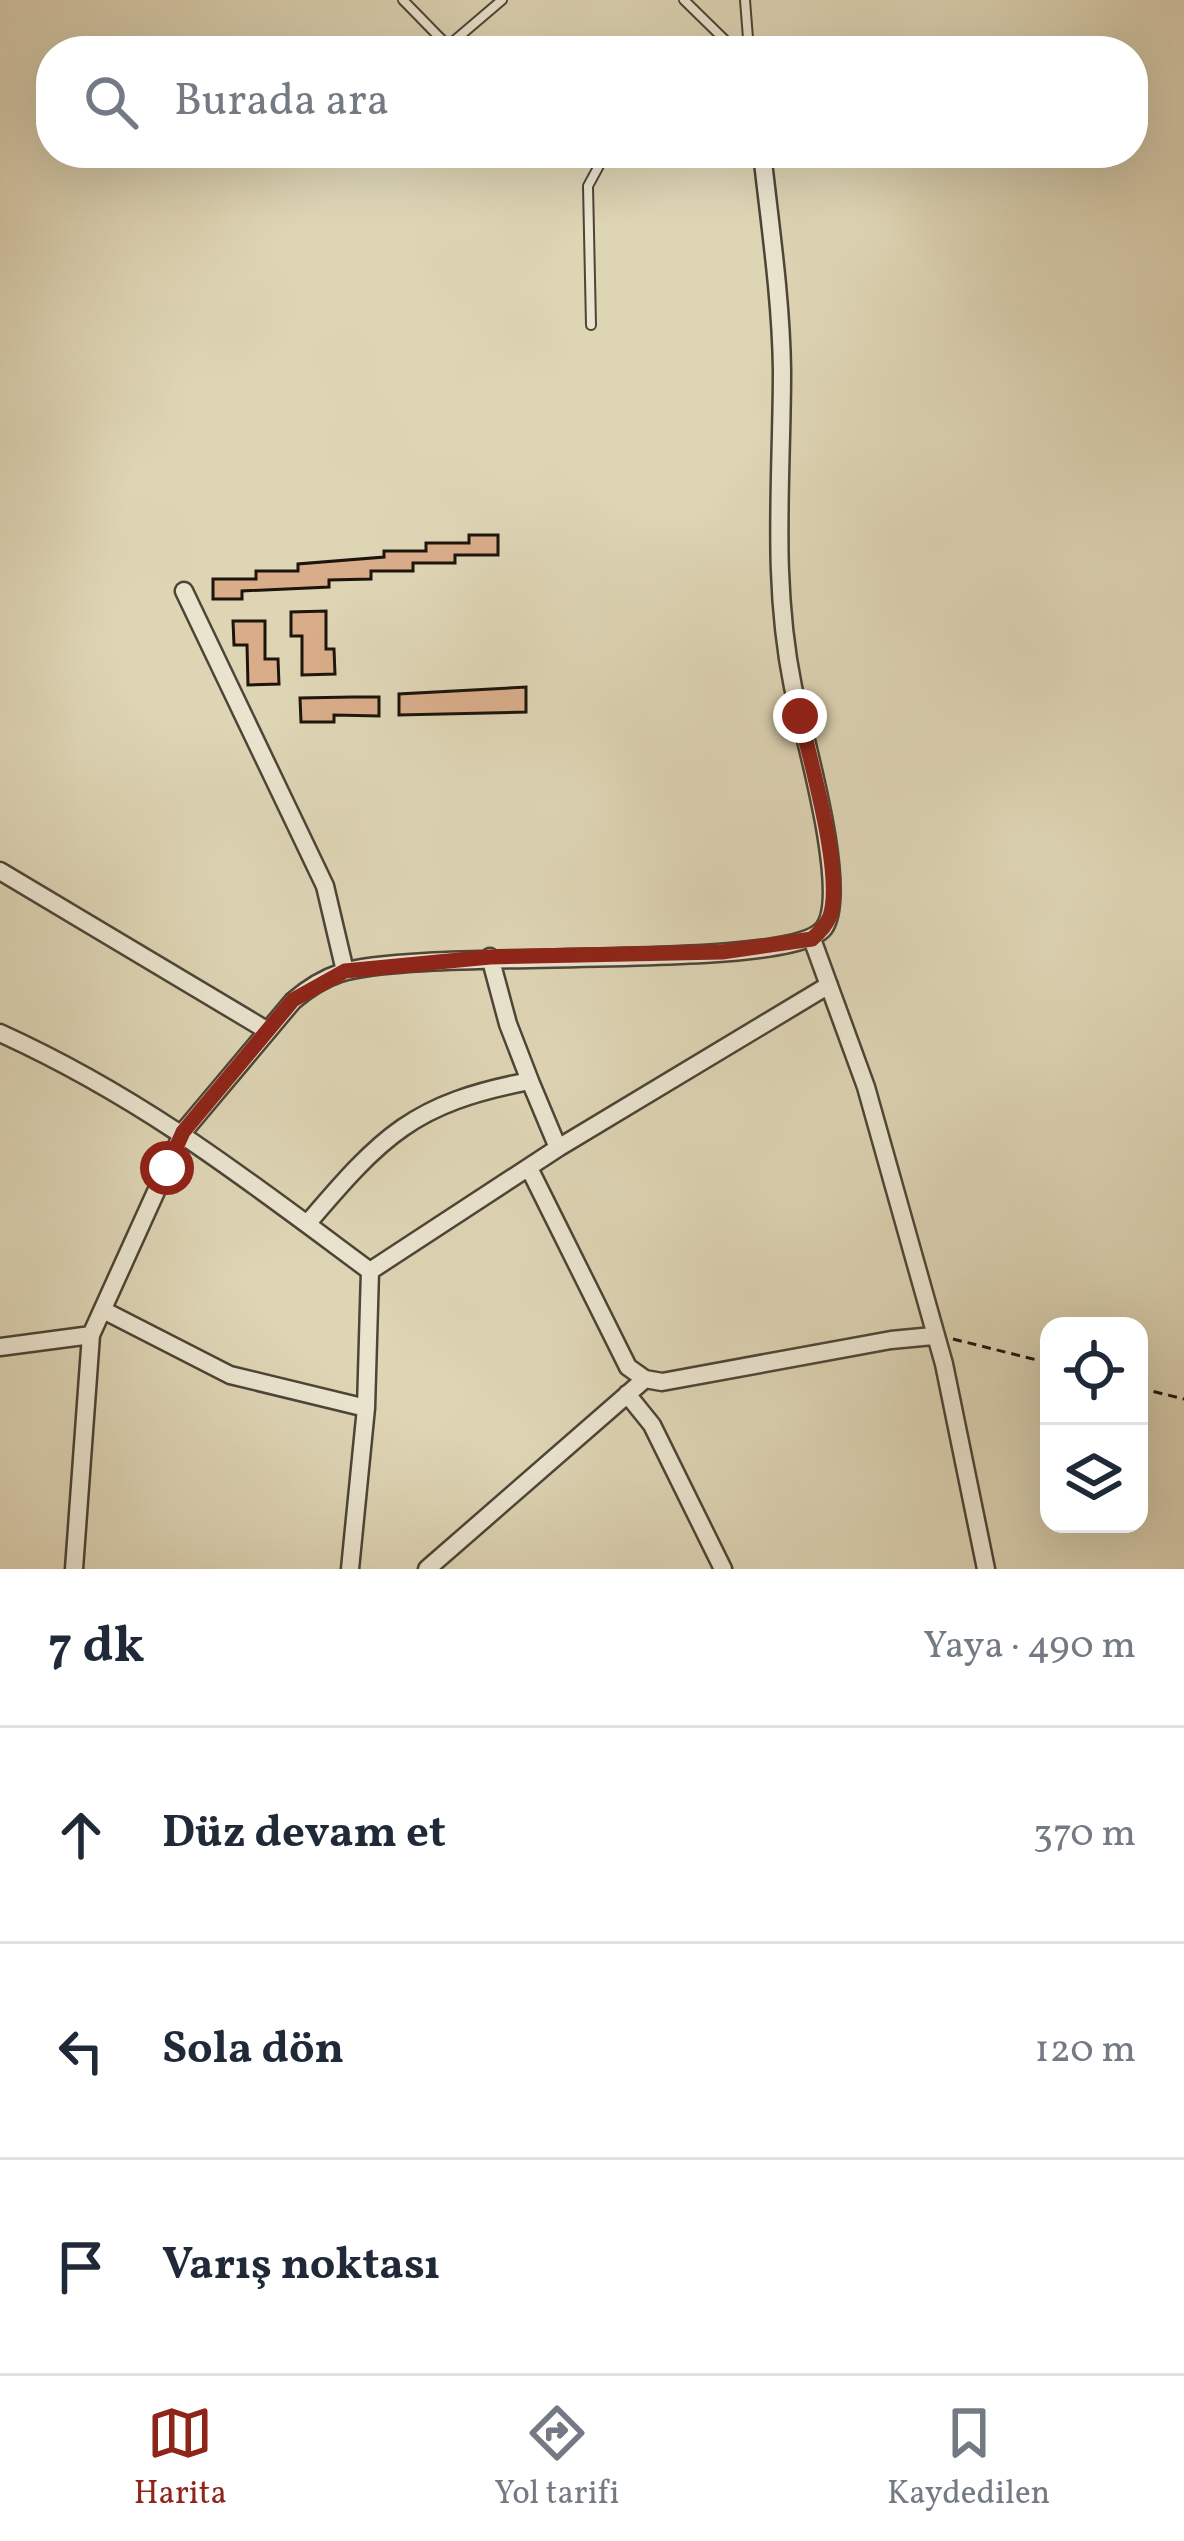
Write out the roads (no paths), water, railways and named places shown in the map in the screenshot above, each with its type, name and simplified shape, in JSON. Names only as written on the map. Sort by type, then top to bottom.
[{"type":"street","points":[[74,1569],[91,1335],[183,1132],[304,992],[345,971],[490,957],[697,953],[812,939],[830,914],[825,830],[793,688],[780,601],[777,487],[782,349],[764,168]]},
{"type":"street","points":[[184,592],[325,886],[345,971]]},
{"type":"street","points":[[0,872],[268,1031]]},
{"type":"street","points":[[812,939],[866,1087],[944,1364],[986,1569]]},
{"type":"street","points":[[490,957],[501,1002],[558,1148]]},
{"type":"street","points":[[370,1271],[558,1148],[829,985]]},
{"type":"street","points":[[0,1033],[78,1070],[183,1132],[370,1271]]},
{"type":"street","points":[[307,1224],[358,1164],[406,1122],[468,1094],[530,1081]]},
{"type":"street","points":[[530,1170],[577,1256],[628,1367],[645,1379],[662,1382],[933,1336]]},
{"type":"street","points":[[350,1569],[366,1408],[370,1271]]},
{"type":"street","points":[[103,1310],[230,1375],[366,1408]]},
{"type":"street","points":[[0,1347],[91,1335]]},
{"type":"street","points":[[427,1569],[645,1379]]},
{"type":"street","points":[[627,1394],[652,1425],[723,1569]]},
{"type":"lane","points":[[403,0],[438,36]]},
{"type":"lane","points":[[460,36],[502,0]]},
{"type":"lane","points":[[684,0],[721,36]]},
{"type":"lane","points":[[745,0],[746,36]]},
{"type":"lane","points":[[591,325],[588,186],[598,168]]}]
